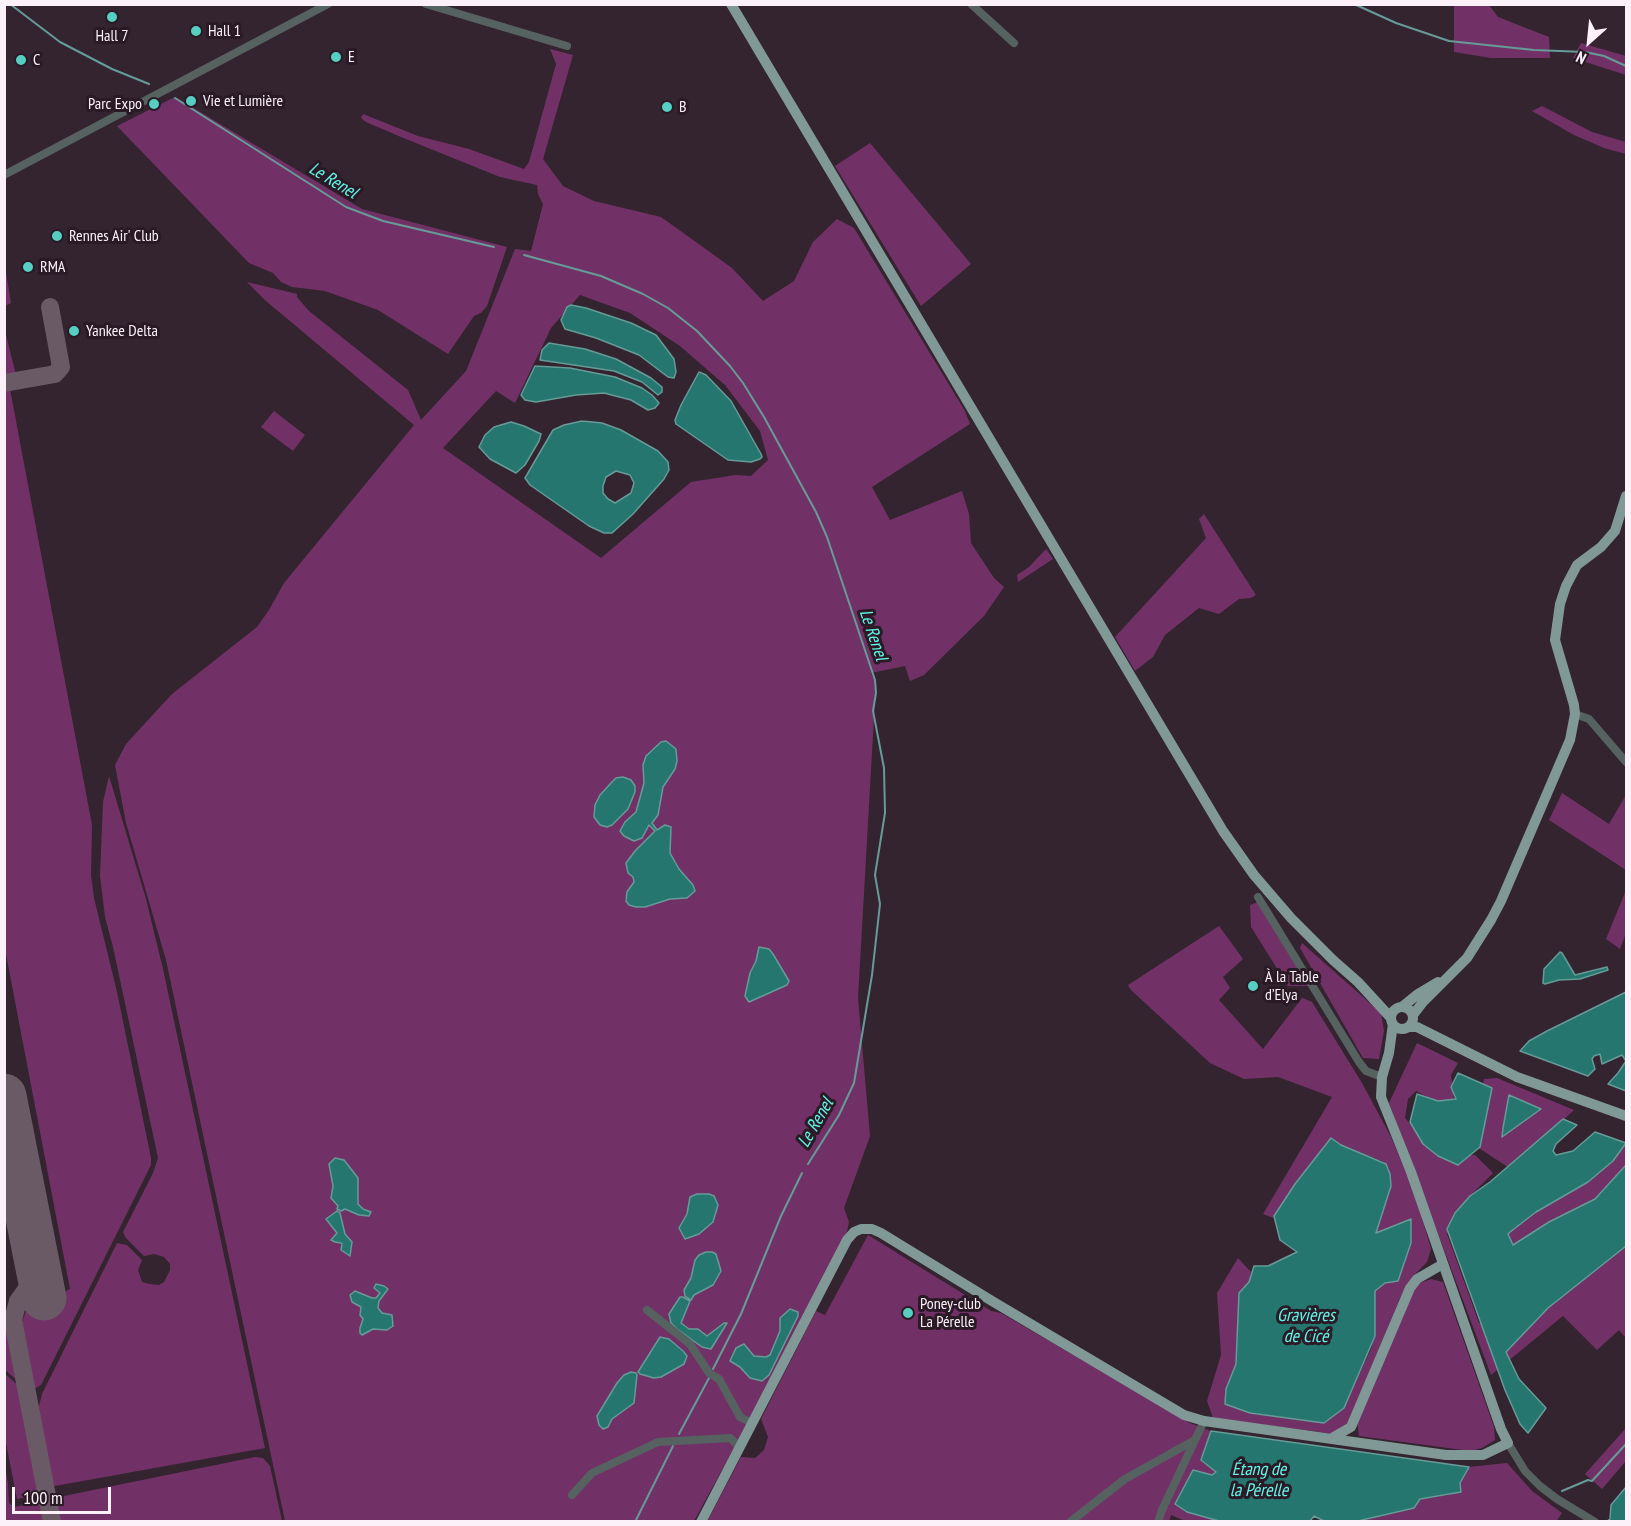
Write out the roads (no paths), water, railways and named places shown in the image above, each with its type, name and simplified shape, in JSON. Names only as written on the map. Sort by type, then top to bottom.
[{"type":"main road","points":[[731,4],[1223,831],[1238,854],[1278,904],[1319,947],[1358,982],[1417,1027],[1517,1077],[1626,1116]]},
{"type":"main road","points":[[701,1521],[847,1240],[861,1229],[872,1229],[881,1233],[1184,1415],[1204,1421],[1462,1455],[1483,1455],[1508,1443],[1501,1429],[1407,1162],[1384,1108],[1381,1097],[1382,1077],[1403,1018],[1454,973],[1479,941],[1501,901],[1570,740],[1575,714],[1555,640],[1560,604],[1577,565],[1601,547],[1615,531],[1626,496]]},
{"type":"main road","points":[[1355,1442],[1350,1432],[1351,1427],[1410,1288],[1418,1279],[1443,1264]]},
{"type":"main road","points":[[1332,1438],[1351,1427]]},
{"type":"street","points":[[4,176],[328,4]]},
{"type":"street","points":[[426,4],[567,46]]},
{"type":"street","points":[[971,5],[1014,43]]},
{"type":"street","points":[[1575,714],[1589,720],[1626,762]]},
{"type":"street","points":[[1258,897],[1359,1062],[1366,1071],[1382,1077]]},
{"type":"street","points":[[647,1310],[690,1344],[710,1373],[719,1379],[740,1418],[752,1423]]},
{"type":"street","points":[[1158,1521],[1204,1421]]},
{"type":"street","points":[[572,1495],[592,1473],[658,1442],[730,1438],[740,1447]]},
{"type":"street","points":[[1070,1521],[1125,1479],[1193,1441]]},
{"type":"street","points":[[1508,1443],[1526,1471],[1540,1486],[1557,1499],[1595,1521]]},
{"type":"water","points":[[571,305],[631,323],[656,335],[674,359],[676,372],[674,378],[668,377],[639,355],[565,329],[561,320],[567,307]]},
{"type":"water","points":[[549,343],[585,349],[616,359],[651,378],[662,387],[662,392],[658,395],[642,382],[614,371],[540,360],[542,350]]},
{"type":"water","points":[[535,366],[570,368],[615,377],[642,388],[659,403],[655,408],[648,410],[631,400],[604,393],[536,402],[525,400],[521,395]]},
{"type":"water","points":[[699,372],[706,375],[731,401],[761,454],[760,459],[751,462],[728,460],[676,424],[675,420],[681,405]]},
{"type":"water","points":[[582,421],[602,423],[621,430],[658,451],[668,462],[669,470],[664,479],[633,514],[612,533],[604,533],[589,526],[530,485],[525,478],[553,430]],"holes":[[[616,471],[630,475],[634,483],[631,493],[615,503],[608,499],[603,493],[606,477]]]},
{"type":"water","points":[[511,422],[541,434],[525,465],[516,473],[490,459],[479,447],[485,435],[494,427]]},
{"type":"water","points":[[666,741],[676,749],[677,761],[675,769],[663,787],[658,815],[652,823],[657,830],[665,825],[671,827],[670,853],[695,891],[687,898],[670,899],[645,907],[636,907],[629,905],[626,901],[627,892],[634,882],[633,877],[628,873],[626,863],[655,831],[649,825],[642,838],[634,841],[620,831],[625,822],[636,812],[644,783],[643,765],[646,756],[661,742]]},
{"type":"water","points":[[623,777],[631,780],[635,786],[628,809],[612,825],[607,827],[600,825],[594,817],[595,805],[600,795],[616,778]]},
{"type":"water","points":[[759,947],[769,949],[789,981],[787,985],[749,1002],[745,996]]},
{"type":"water","points":[[1560,952],[1575,975],[1607,967],[1608,970],[1580,979],[1543,983],[1544,969]]},
{"type":"water","points":[[1626,992],[1626,1061],[1622,1055],[1602,1064],[1600,1054],[1594,1056],[1592,1059],[1595,1069],[1588,1076],[1520,1051],[1529,1041]]},
{"type":"water","points":[[1626,1061],[1626,1091],[1608,1084]]},
{"type":"water","points":[[1458,1073],[1492,1088],[1480,1147],[1458,1165],[1438,1156],[1423,1144],[1410,1122],[1417,1094],[1438,1101],[1456,1099],[1451,1087]]},
{"type":"water","points":[[1509,1095],[1541,1109],[1502,1137],[1503,1128]]},
{"type":"water","points":[[1563,1119],[1577,1125],[1556,1144],[1553,1151],[1556,1155],[1573,1151],[1595,1132],[1626,1143],[1613,1161],[1588,1182],[1536,1212],[1510,1232],[1508,1234],[1513,1245],[1549,1222],[1595,1199],[1626,1165],[1626,1246],[1548,1308],[1506,1352],[1519,1379],[1546,1408],[1528,1433],[1520,1424],[1505,1390],[1447,1229],[1455,1213],[1470,1196],[1490,1182]]},
{"type":"water","name":"Gravières de Cicé","points":[[1331,1138],[1341,1145],[1386,1164],[1391,1186],[1376,1233],[1411,1219],[1411,1243],[1398,1281],[1385,1283],[1375,1291],[1375,1336],[1344,1408],[1324,1423],[1250,1413],[1225,1404],[1226,1389],[1236,1364],[1239,1293],[1249,1282],[1254,1266],[1268,1266],[1297,1252],[1280,1240],[1274,1216],[1295,1184]]},
{"type":"water","points":[[335,1158],[344,1160],[358,1178],[358,1204],[371,1212],[369,1216],[337,1209],[338,1206],[331,1198],[333,1186],[329,1164]]},
{"type":"water","points":[[697,1194],[714,1196],[718,1205],[713,1222],[699,1234],[685,1239],[679,1228],[687,1214],[690,1197]]},
{"type":"water","points":[[337,1211],[340,1213],[345,1234],[352,1242],[350,1256],[341,1250],[341,1243],[331,1240],[337,1233],[326,1219]]},
{"type":"water","points":[[706,1252],[716,1254],[721,1271],[713,1285],[694,1295],[691,1300],[685,1296],[684,1290],[691,1278],[695,1260]]},
{"type":"water","points":[[376,1284],[388,1289],[379,1301],[378,1308],[382,1313],[392,1315],[393,1326],[387,1330],[373,1329],[362,1335],[360,1333],[363,1319],[360,1315],[361,1307],[352,1302],[350,1295],[355,1291],[376,1298],[380,1293],[374,1288]]},
{"type":"water","points":[[680,1297],[690,1301],[681,1323],[689,1329],[698,1329],[707,1336],[727,1323],[711,1349],[702,1347],[671,1323],[669,1314]]},
{"type":"water","points":[[790,1309],[798,1312],[798,1316],[769,1375],[762,1381],[750,1378],[740,1367],[730,1361],[736,1348],[744,1344],[754,1356],[770,1355],[780,1331],[780,1318]]},
{"type":"water","points":[[660,1337],[669,1339],[683,1351],[687,1356],[684,1364],[661,1377],[654,1378],[640,1374],[638,1372]]},
{"type":"water","points":[[631,1372],[637,1375],[634,1403],[612,1419],[608,1427],[603,1429],[599,1425],[597,1416],[617,1383],[624,1375]]},
{"type":"water","name":"Étang de la Pérelle","points":[[1211,1431],[1469,1467],[1460,1483],[1461,1492],[1420,1499],[1414,1508],[1358,1521],[1324,1521],[1314,1516],[1310,1521],[1219,1521],[1187,1512],[1175,1504],[1193,1470],[1212,1475],[1216,1472],[1201,1460]]},
{"type":"water","points":[[1626,1487],[1625,1521],[1607,1521],[1610,1519],[1611,1505]]},
{"type":"waterway","name":"Le Renel","points":[[10,4],[60,42],[112,69],[149,84]]},
{"type":"waterway","points":[[1354,4],[1396,23],[1449,41],[1534,50],[1585,52],[1604,56],[1626,66]]},
{"type":"waterway","name":"Le Renel","points":[[175,98],[346,207],[383,221],[494,247]]},
{"type":"waterway","name":"Le Renel","points":[[524,255],[601,276],[643,294],[668,308],[697,331],[730,366],[764,417],[816,512],[827,537],[875,680],[876,693],[873,711],[884,768],[885,813],[875,875],[880,904],[872,975],[854,1083],[839,1115],[808,1164]]},
{"type":"waterway","name":"Le Renel","points":[[713,1369],[741,1314],[781,1216],[802,1173]]},
{"type":"waterway","name":"Le Renel","points":[[679,1434],[709,1378]]},
{"type":"waterway","points":[[1562,1491],[1588,1480],[1592,1481],[1626,1444]]},
{"type":"waterway","name":"Le Renel","points":[[635,1522],[673,1446]]},
{"type":"place","name":"Hall 7","points":[[112,17]]},
{"type":"place","name":"Hall 1","points":[[196,31]]},
{"type":"place","name":"E","points":[[336,57]]},
{"type":"place","name":"C","points":[[21,60]]},
{"type":"place","name":"Vie et Lumière","points":[[191,101]]},
{"type":"place","name":"Parc Expo","points":[[154,104]]},
{"type":"place","name":"B","points":[[667,107]]},
{"type":"place","name":"Rennes Air' Club","points":[[57,236]]},
{"type":"place","name":"RMA","points":[[28,267]]},
{"type":"place","name":"Yankee Delta","points":[[74,331]]},
{"type":"place","name":"À la Table d’Elya","points":[[1253,986]]},
{"type":"place","name":"Poney-club La Pérelle","points":[[908,1313]]}]
